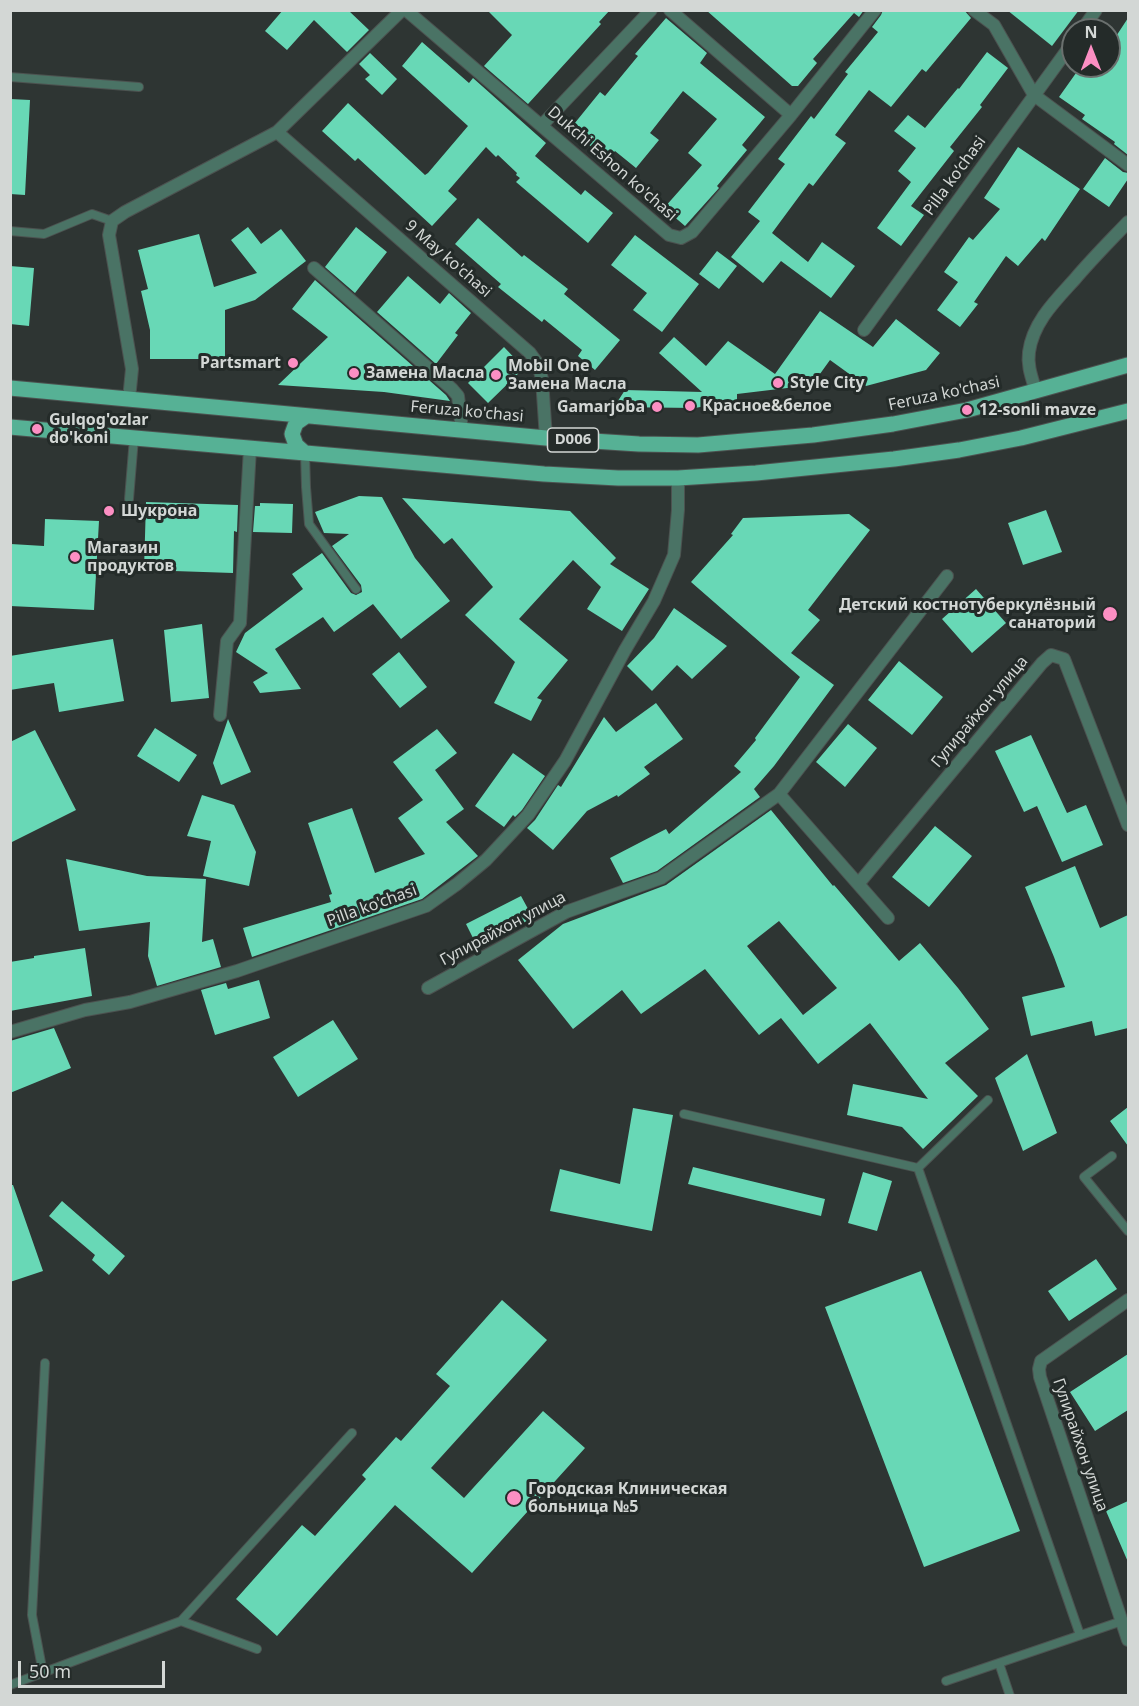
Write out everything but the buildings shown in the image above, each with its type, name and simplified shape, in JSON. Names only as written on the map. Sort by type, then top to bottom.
[{"type":"main road","name":"Feruza ko'chasi","points":[[10,388],[546,438],[698,445],[813,435],[893,424],[967,410],[1128,365]]},
{"type":"main road","name":"D006","points":[[10,427],[544,474],[678,478],[791,470],[959,450],[1021,438],[1128,411]]},
{"type":"main road","points":[[305,453],[296,445],[292,434],[296,423],[306,416]]},
{"type":"street","name":"Dukchi Eshon ko'chasi","points":[[404,10],[669,235],[681,238],[692,232],[875,10]]},
{"type":"street","points":[[129,399],[132,369],[109,235],[112,221],[278,132],[404,10]]},
{"type":"street","points":[[542,125],[651,10]]},
{"type":"street","points":[[670,10],[791,114]]},
{"type":"street","points":[[974,10],[994,26],[1034,95],[1128,165]]},
{"type":"street","name":"Pilla ko‘chasi","points":[[864,330],[1061,58]]},
{"type":"street","name":"9 May ko'chasi","points":[[278,132],[530,353],[538,364],[542,379],[546,438]]},
{"type":"street","points":[[1036,392],[1028,365],[1033,335],[1040,322],[1049,308],[1128,222]]},
{"type":"street","points":[[314,268],[452,389],[458,396],[462,430]]},
{"type":"street","points":[[220,715],[227,641],[240,623],[250,448]]},
{"type":"street","name":"Pilla ko'chasi","points":[[10,1032],[85,1010],[130,1002],[237,971],[426,906],[486,860],[528,815],[565,761],[654,600],[674,555],[678,478]]},
{"type":"street","name":"Гулирайхон улица","points":[[429,988],[566,912],[661,878],[779,794],[947,576]]},
{"type":"street","name":"Гулирайхон улица","points":[[859,883],[1042,663],[1051,656],[1064,659],[1128,825]]},
{"type":"street","points":[[779,794],[888,918]]},
{"type":"street","name":"Гулирайхон улица","points":[[1128,1300],[1041,1361],[1039,1369],[1128,1640]]},
{"type":"lane","points":[[10,77],[139,87]]},
{"type":"lane","points":[[10,231],[44,234],[92,214],[112,221]]},
{"type":"lane","points":[[129,498],[135,438]]},
{"type":"lane","points":[[305,453],[309,524],[356,590]]},
{"type":"lane","points":[[918,1168],[988,1100]]},
{"type":"lane","points":[[684,1113],[918,1168]]},
{"type":"lane","points":[[1112,1156],[1084,1177],[1128,1231]]},
{"type":"lane","points":[[918,1168],[1080,1635]]},
{"type":"lane","points":[[43,1673],[32,1615],[45,1363]]},
{"type":"lane","points":[[10,1685],[181,1621],[352,1433]]},
{"type":"lane","points":[[181,1621],[257,1649]]},
{"type":"lane","points":[[946,1681],[1122,1621]]},
{"type":"lane","points":[[999,1663],[1010,1695]]},
{"type":"place","name":"Partsmart","points":[[293,363]]},
{"type":"place","name":"Замена Масла","points":[[354,373]]},
{"type":"place","name":"Mobil One Замена Масла","points":[[496,375]]},
{"type":"place","name":"Style City","points":[[778,383]]},
{"type":"place","name":"Красное&белое","points":[[690,406]]},
{"type":"place","name":"Gamarjoba","points":[[657,407]]},
{"type":"place","name":"12-sonli mavze","points":[[967,410]]},
{"type":"place","name":"Gulqog'ozlar do'koni","points":[[37,429]]},
{"type":"place","name":"Шукрона","points":[[109,511]]},
{"type":"place","name":"Магазин продуктов","points":[[75,557]]},
{"type":"place","name":"Детский костнотуберкулёзный санаторий","points":[[1110,614]]},
{"type":"place","name":"Городская Клиническая больница №5","points":[[514,1498]]}]
